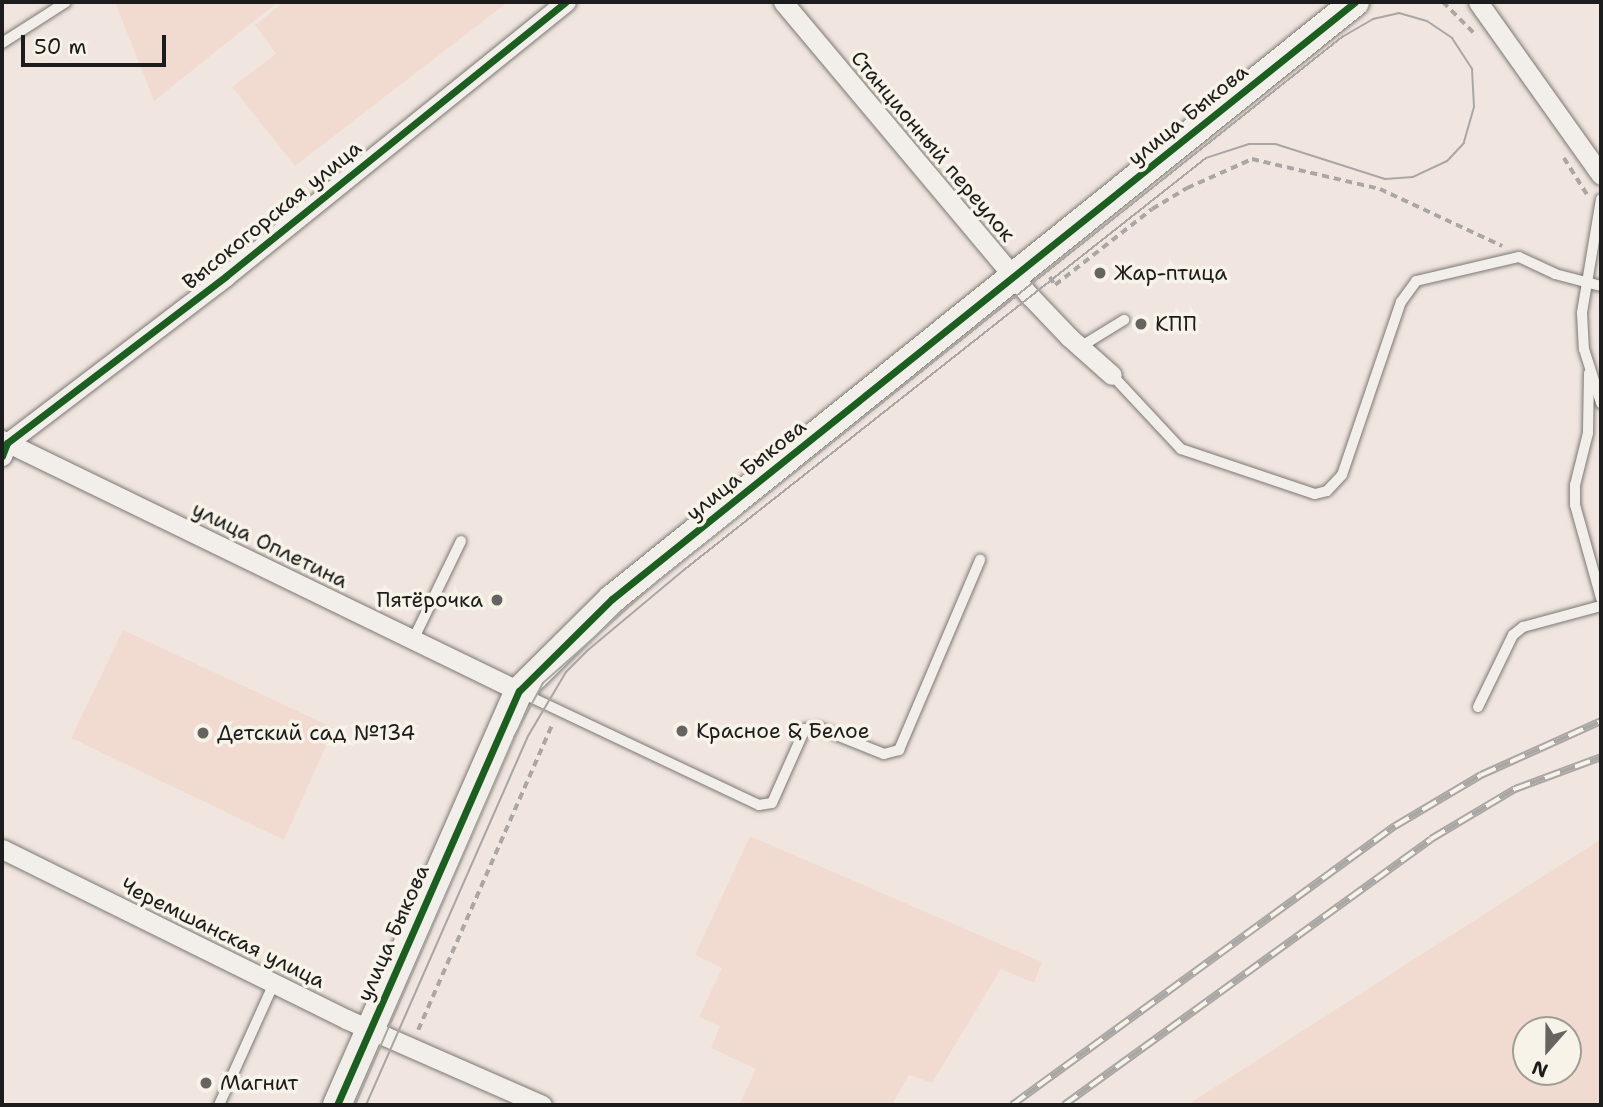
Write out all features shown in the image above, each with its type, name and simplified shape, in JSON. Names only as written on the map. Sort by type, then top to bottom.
[{"type":"street","name":"Высокогорская улица","points":[[4,446],[226,276],[566,2]]},
{"type":"street","name":"Станционный переулок","points":[[783,2],[1015,278],[1080,347],[1112,374]]},
{"type":"street","name":"улица Быкова","points":[[337,1105],[519,691],[612,598],[1015,278],[1355,2]]},
{"type":"street","points":[[1478,2],[1601,174]]},
{"type":"street","name":"улица Оплетина","points":[[4,446],[519,691]]},
{"type":"street","name":"Черемшанская улица","points":[[2,849],[369,1029],[542,1105]]},
{"type":"lane","points":[[2,43],[66,2]]},
{"type":"lane","points":[[1601,199],[1581,313],[1589,373],[1588,433],[1577,472],[1575,505],[1601,598]]},
{"type":"lane","points":[[1112,374],[1181,449],[1304,494],[1327,491],[1342,475],[1409,289],[1425,278],[1519,257],[1586,284],[1601,286]]},
{"type":"lane","points":[[1080,347],[1125,320]]},
{"type":"lane","points":[[1589,373],[1601,403]]},
{"type":"lane","points":[[413,640],[461,541]]},
{"type":"lane","points":[[519,691],[759,805],[772,803],[805,729],[818,728],[884,754],[899,750],[980,560]]},
{"type":"lane","points":[[1478,707],[1513,635],[1523,627],[1601,606]]},
{"type":"lane","points":[[219,1105],[274,983]]},
{"type":"path","points":[[1443,2],[1483,41]]},
{"type":"path","points":[[1560,153],[1598,214]]},
{"type":"path","points":[[1036,260],[1055,285],[1152,209],[1187,188],[1252,159],[1380,189],[1466,227],[1519,257]]},
{"type":"path","points":[[409,1047],[554,721]]},
{"type":"shaded area","points":[[115,2],[278,2],[154,101]]},
{"type":"shaded area","points":[[284,2],[508,2],[295,166],[232,87],[276,54],[255,25]]},
{"type":"shaded area","name":"Детский сад №134","points":[[123,630],[334,728],[284,840],[71,738]]},
{"type":"shaded area","points":[[750,836],[1042,962],[1034,983],[1001,969],[932,1083],[909,1075],[892,1105],[739,1105],[756,1069],[711,1048],[720,1026],[699,1017],[722,968],[695,955]]},
{"type":"shaded area","points":[[1601,839],[1601,1105],[1187,1105]]},
{"type":"tram line","points":[[355,1105],[514,737],[543,683],[659,580],[1342,37],[1373,19],[1399,13],[1427,21],[1452,38],[1472,69],[1474,107],[1464,143],[1447,161],[1413,177],[1385,179],[1275,144],[1249,144],[1206,158],[685,569],[587,651],[566,672],[528,736],[366,1105]]},
{"type":"railway","points":[[1012,1105],[1395,826],[1481,775],[1601,721]]},
{"type":"railway","points":[[1064,1105],[1431,839],[1515,789],[1601,757]]},
{"type":"cycle path","points":[[2,456],[7,443],[226,276],[566,2]]},
{"type":"cycle path","points":[[337,1105],[519,691],[612,599],[1355,2]]},
{"type":"place","name":"Жар-птица","points":[[1100,273]]},
{"type":"place","name":"КПП","points":[[1141,324]]},
{"type":"place","name":"Пятёрочка","points":[[497,600]]},
{"type":"place","name":"Красное & Белое","points":[[682,731]]},
{"type":"place","name":"Детский сад №134","points":[[203,733]]},
{"type":"place","name":"Магнит","points":[[206,1083]]}]
